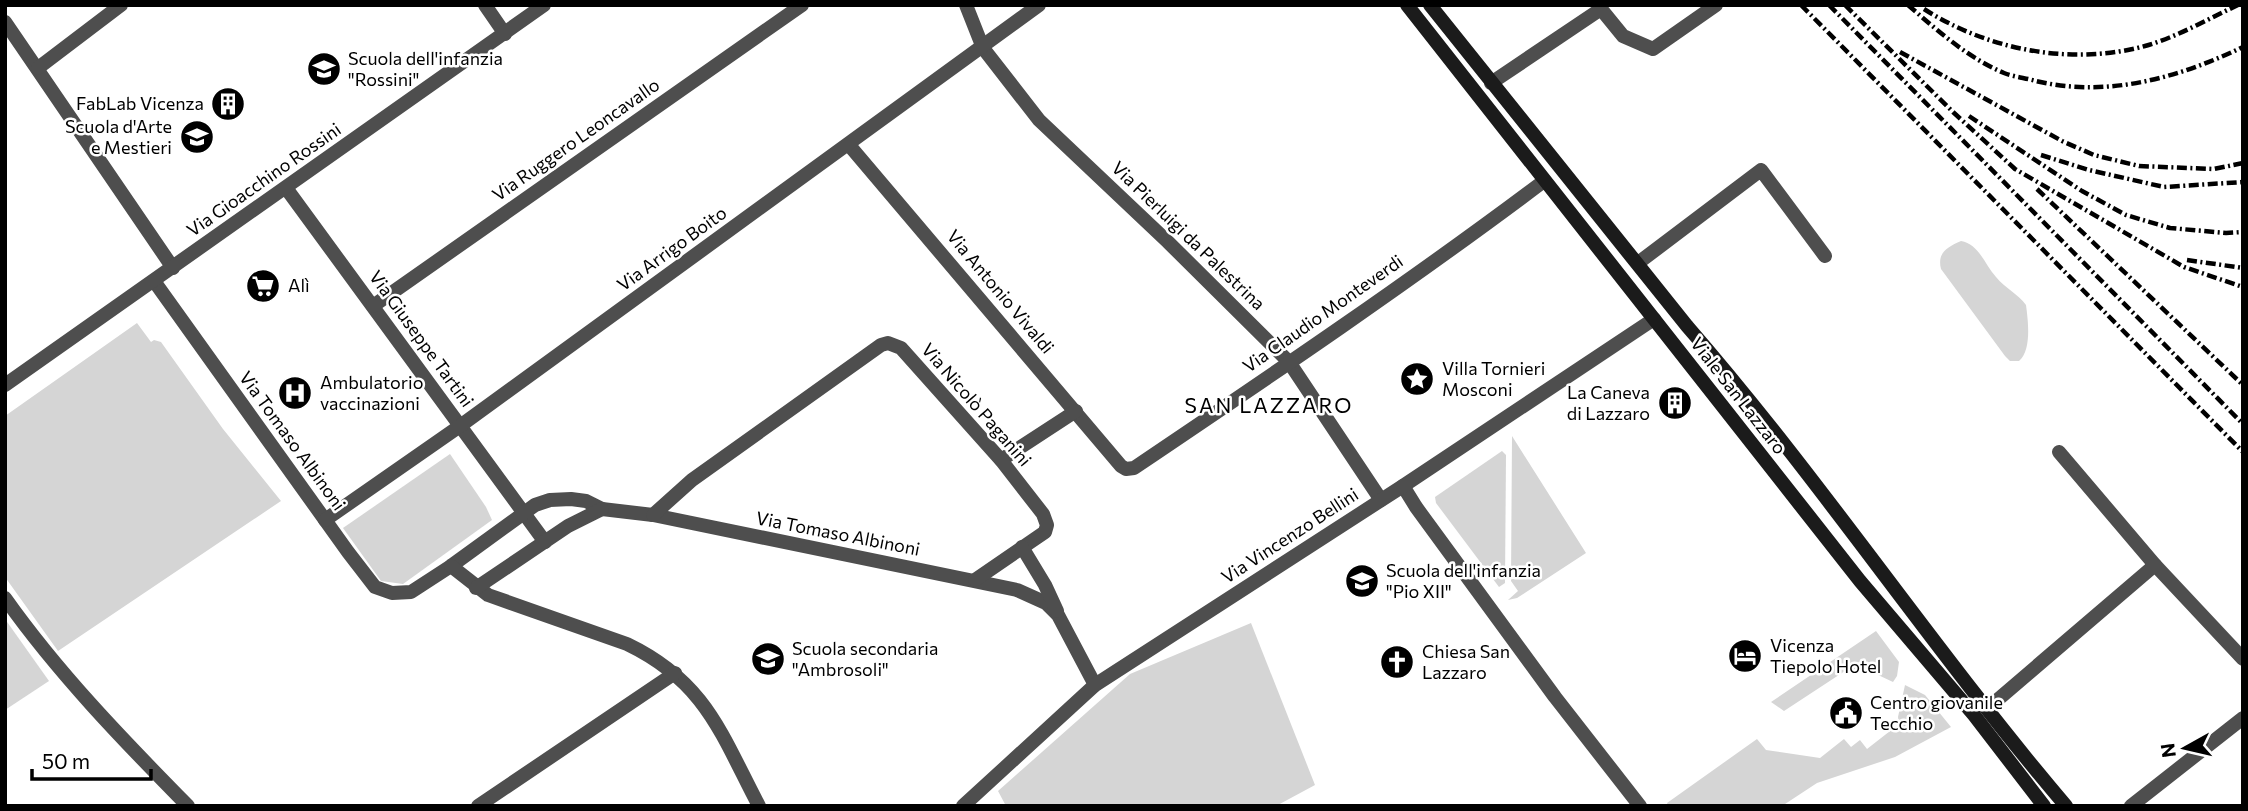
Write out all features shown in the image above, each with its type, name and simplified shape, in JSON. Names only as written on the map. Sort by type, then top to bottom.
[{"type":"main road","name":"Viale San Lazzaro","points":[[1407,5],[1860,581],[1974,715],[2044,806]]},
{"type":"main road","name":"Viale San Lazzaro","points":[[1430,5],[1868,552],[2066,806]]},
{"type":"street","points":[[38,68],[121,5]]},
{"type":"street","points":[[485,5],[505,34]]},
{"type":"street","name":"Via Gioacchino Rossini","points":[[5,385],[544,5]]},
{"type":"street","name":"Via Ruggero Leoncavallo","points":[[373,306],[802,5]]},
{"type":"street","name":"Via Pierluigi da Palestrina","points":[[966,5],[983,48],[1039,120],[1289,362],[1381,500]]},
{"type":"street","name":"Via Arrigo Boito","points":[[325,520],[460,426],[1039,5]]},
{"type":"street","points":[[1491,83],[1601,9],[1623,36],[1653,49],[1716,5]]},
{"type":"street","points":[[5,22],[173,268]]},
{"type":"street","name":"Via Antonio Vivaldi","points":[[849,145],[1121,466]]},
{"type":"street","points":[[1638,263],[1761,170],[1825,256]]},
{"type":"street","name":"Via Claudio Monteverdi","points":[[1121,466],[1126,469],[1134,468],[1544,181]]},
{"type":"street","name":"Via Giuseppe Tartini","points":[[286,188],[524,513]]},
{"type":"street","name":"Via Tomaso Albinoni","points":[[154,281],[364,574],[380,590],[400,594],[411,592],[524,513],[550,500],[570,499],[586,501],[602,509],[653,514],[881,563],[975,580],[1034,596],[1058,615]]},
{"type":"street","name":"Via Vincenzo Bellini","points":[[963,806],[1095,685],[1403,486],[1654,319]]},
{"type":"street","name":"Via Nicolò Paganini","points":[[653,514],[692,481],[881,345],[888,343],[901,348],[1001,460],[1043,514],[1047,524],[1045,531],[975,580]]},
{"type":"street","points":[[1001,460],[1076,411]]},
{"type":"street","points":[[2059,452],[2155,565],[2243,659]]},
{"type":"street","points":[[1403,486],[1555,697],[1640,806]]},
{"type":"street","points":[[476,588],[582,517],[602,509]]},
{"type":"street","points":[[524,513],[545,542]]},
{"type":"street","name":"Via Tomaso Albinoni","points":[[1022,547],[1045,585],[1095,685]]},
{"type":"street","points":[[1988,708],[2155,565]]},
{"type":"street","points":[[451,566],[476,588],[507,604],[628,644],[645,652],[675,673],[706,705],[759,806]]},
{"type":"street","points":[[5,598],[27,629],[134,751],[188,806]]},
{"type":"street","points":[[478,806],[675,673]]},
{"type":"street","points":[[2131,806],[2243,718]]},
{"type":"shaded area","points":[[1961,241],[1973,246],[1996,277],[2026,305],[2026,350],[2019,361],[2010,361],[2005,356],[1941,269],[1940,259],[1944,251]]},
{"type":"shaded area","points":[[137,323],[151,342],[161,342],[223,429],[281,501],[58,651],[5,577],[5,416]]},
{"type":"shaded area","points":[[1512,436],[1586,553],[1517,598],[1508,600],[1518,591],[1511,581]]},
{"type":"shaded area","points":[[1502,451],[1506,455],[1505,583],[1499,587],[1436,503],[1435,497]]},
{"type":"shaded area","points":[[450,454],[492,520],[403,584],[381,581],[343,528]]},
{"type":"shaded area","points":[[5,619],[49,681],[5,710]]},
{"type":"shaded area","points":[[1251,623],[1315,785],[1276,806],[1006,806],[998,791],[1130,674]]},
{"type":"shaded area","points":[[1876,631],[1899,662],[1897,676],[1893,682],[1876,674],[1848,669],[1784,711],[1771,702]]},
{"type":"shaded area","points":[[1905,685],[1925,695],[1951,727],[1895,757],[1817,783],[1782,806],[1668,806],[1667,803],[1757,739],[1766,750],[1820,758],[1844,739],[1851,747],[1860,740],[1867,749],[1899,724]]},
{"type":"railway","points":[[1801,5],[2243,452]]},
{"type":"railway","points":[[1829,5],[2243,424]]},
{"type":"railway","points":[[1845,5],[2015,169],[2184,267],[2243,287]]},
{"type":"railway","points":[[1908,5],[1954,43],[1991,67],[2012,76],[2063,86],[2116,86],[2142,82],[2193,68],[2243,47]]},
{"type":"railway","points":[[1924,9],[1975,35],[2003,44],[2059,54],[2088,54],[2145,46],[2181,33],[2238,5]]},
{"type":"railway","points":[[1900,52],[2062,141],[2094,155],[2139,166],[2214,169],[2243,163]]},
{"type":"railway","points":[[1969,116],[2082,191],[2126,215],[2170,228],[2243,232]]},
{"type":"railway","points":[[2041,155],[2089,170],[2164,187],[2243,182]]},
{"type":"railway","points":[[2037,189],[2243,385]]},
{"type":"railway","points":[[2187,260],[2243,268]]},
{"type":"place","name":"Scuola dell'infanzia \"Rossini\"","points":[[324,69]]},
{"type":"place","name":"FabLab Vicenza","points":[[228,104]]},
{"type":"place","name":"Scuola d'Arte e Mestieri","points":[[197,137]]},
{"type":"place","name":"Alì","points":[[263,286]]},
{"type":"place","name":"Villa Tornieri Mosconi","points":[[1417,379]]},
{"type":"place","name":"Ambulatorio vaccinazioni","points":[[295,393]]},
{"type":"place","name":"La Caneva di Lazzaro","points":[[1675,403]]},
{"type":"place","name":"Scuola dell'infanzia \"Pio XII\"","points":[[1362,581]]},
{"type":"place","name":"Vicenza Tiepolo Hotel","points":[[1745,656]]},
{"type":"place","name":"Scuola secondaria \"Ambrosoli\"","points":[[768,659]]},
{"type":"place","name":"Chiesa San Lazzaro","points":[[1397,662]]},
{"type":"place","name":"Centro giovanile Tecchio","points":[[1846,713]]},
{"type":"district","name":"SAN LAZZARO","points":[[1269,406]]}]
